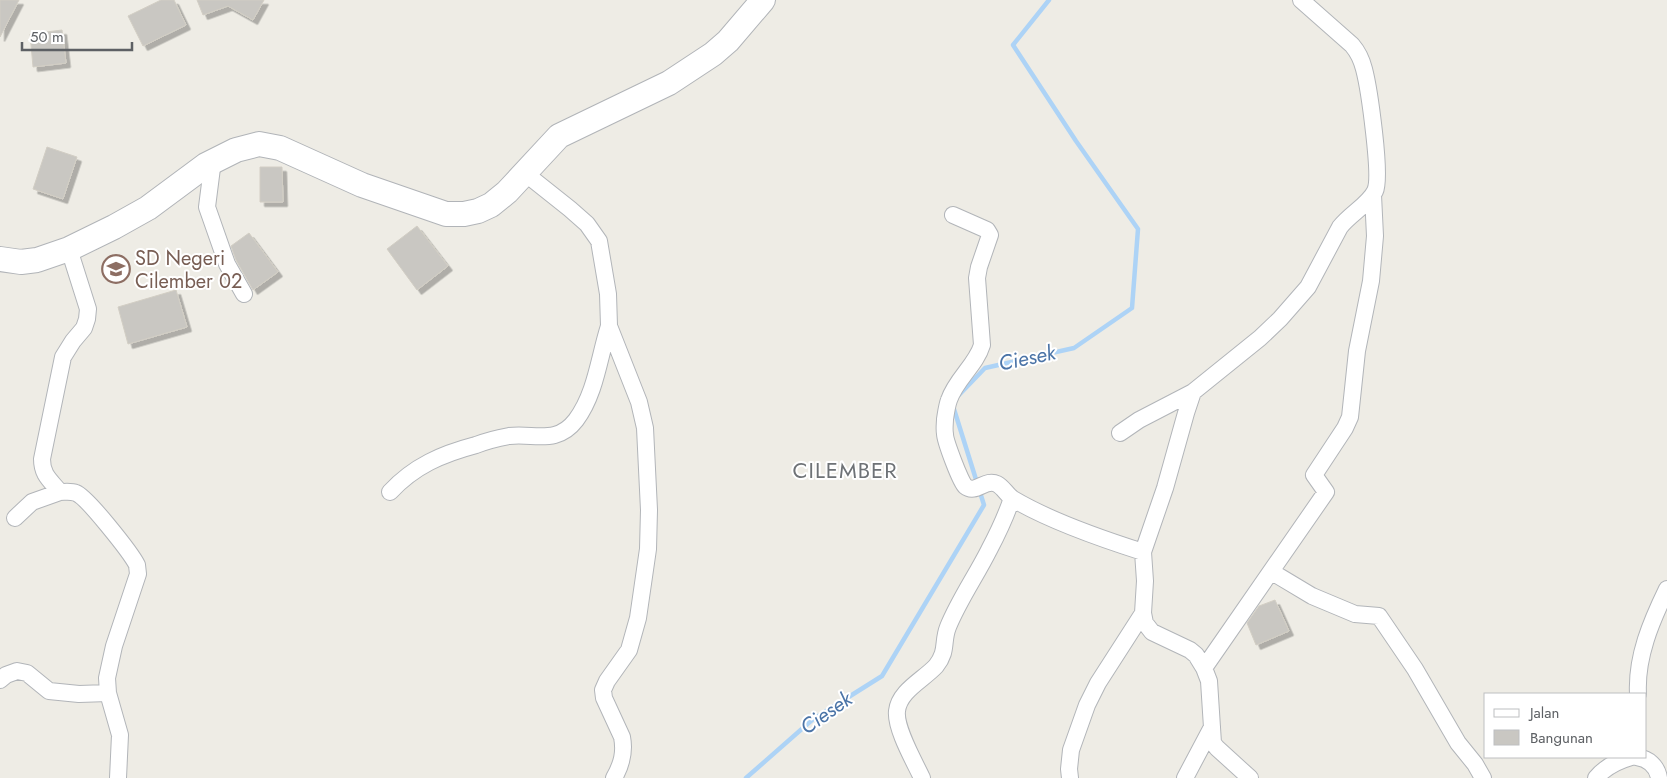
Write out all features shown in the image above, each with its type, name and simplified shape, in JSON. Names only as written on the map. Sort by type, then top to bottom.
[{"type":"street","points":[[0,259],[29,261],[46,258],[69,249],[142,211],[213,160],[245,147],[259,144],[280,148],[362,185],[452,214],[464,214],[485,208],[507,192],[526,174],[552,142],[563,134],[669,83],[714,54],[728,41],[763,0]]},
{"type":"street","points":[[1120,434],[1145,416],[1193,392],[1260,338],[1280,319],[1308,287],[1340,226],[1373,195],[1377,187],[1376,153],[1364,67],[1352,45],[1301,0]]},
{"type":"street","points":[[213,160],[207,207],[227,264],[244,294]]},
{"type":"street","points":[[390,492],[407,475],[433,459],[509,436],[548,437],[559,434],[576,420],[587,401],[609,326],[608,294],[599,241],[587,224],[526,174]]},
{"type":"street","points":[[1204,668],[1326,492],[1314,475],[1345,428],[1350,417],[1357,351],[1371,282],[1375,236],[1373,195]]},
{"type":"street","points":[[953,215],[987,230],[990,235],[977,278],[982,344],[979,352],[948,400],[945,420],[944,435],[961,480],[965,486],[974,489],[990,481],[1000,485],[1012,498],[1054,518],[1117,544],[1143,552]]},
{"type":"street","points":[[60,492],[44,473],[42,459],[63,357],[84,328],[88,314],[69,249]]},
{"type":"street","points":[[609,326],[643,416],[649,510],[648,549],[634,636],[629,650],[607,681],[603,690],[604,698],[623,742],[622,760],[614,778]]},
{"type":"street","points":[[1193,392],[1165,488],[1143,552],[1143,613],[1145,623],[1152,632],[1190,650],[1196,655],[1209,681],[1212,740],[1214,746],[1250,778]]},
{"type":"street","points":[[15,518],[32,502],[60,492],[74,492],[81,496],[103,520],[137,565],[138,574],[121,622],[107,678],[108,693],[120,735],[118,778]]},
{"type":"street","points":[[922,778],[899,727],[897,712],[899,703],[905,694],[936,666],[943,654],[947,630],[956,609],[990,549],[1012,498]]},
{"type":"street","points":[[1272,572],[1312,596],[1355,614],[1379,616],[1415,669],[1458,743],[1475,764],[1483,778]]},
{"type":"street","points":[[1638,693],[1646,635],[1667,589]]},
{"type":"street","points":[[1070,778],[1071,750],[1087,705],[1098,683],[1143,613]]},
{"type":"street","points":[[0,680],[6,675],[17,671],[27,673],[49,691],[79,694],[108,693]]},
{"type":"street","points":[[1185,778],[1212,728]]},
{"type":"street","points":[[1596,778],[1612,764],[1635,758]]},
{"type":"street","points":[[1641,758],[1656,768],[1659,778]]},
{"type":"building","points":[[0,0],[19,0],[0,37]]},
{"type":"building","points":[[161,0],[174,0],[186,25],[143,46],[128,16]]},
{"type":"building","points":[[197,0],[264,0],[253,20],[228,6],[203,15]]},
{"type":"building","points":[[62,30],[66,63],[33,67],[30,34]]},
{"type":"building","points":[[47,147],[77,157],[63,199],[33,189]]},
{"type":"building","points":[[260,167],[282,167],[283,202],[260,202]]},
{"type":"building","points":[[417,226],[448,266],[417,290],[387,249]]},
{"type":"building","points":[[249,233],[278,272],[253,290],[236,260],[231,246]]},
{"type":"building","points":[[176,290],[187,327],[128,344],[118,307]]},
{"type":"building","points":[[1275,600],[1289,631],[1256,645],[1247,623],[1259,606]]},
{"type":"waterway","name":"Ciesek","points":[[958,396],[985,368],[1074,348],[1132,308],[1138,229],[1076,141],[1013,45],[1049,0]]},
{"type":"waterway","name":"Ciesek","points":[[746,778],[812,720],[882,676],[984,505],[953,406]]},
{"type":"place","name":"SD Negeri Cilember 02","points":[[116,269]]},
{"type":"district","name":"CILEMBER","points":[[845,470]]}]
